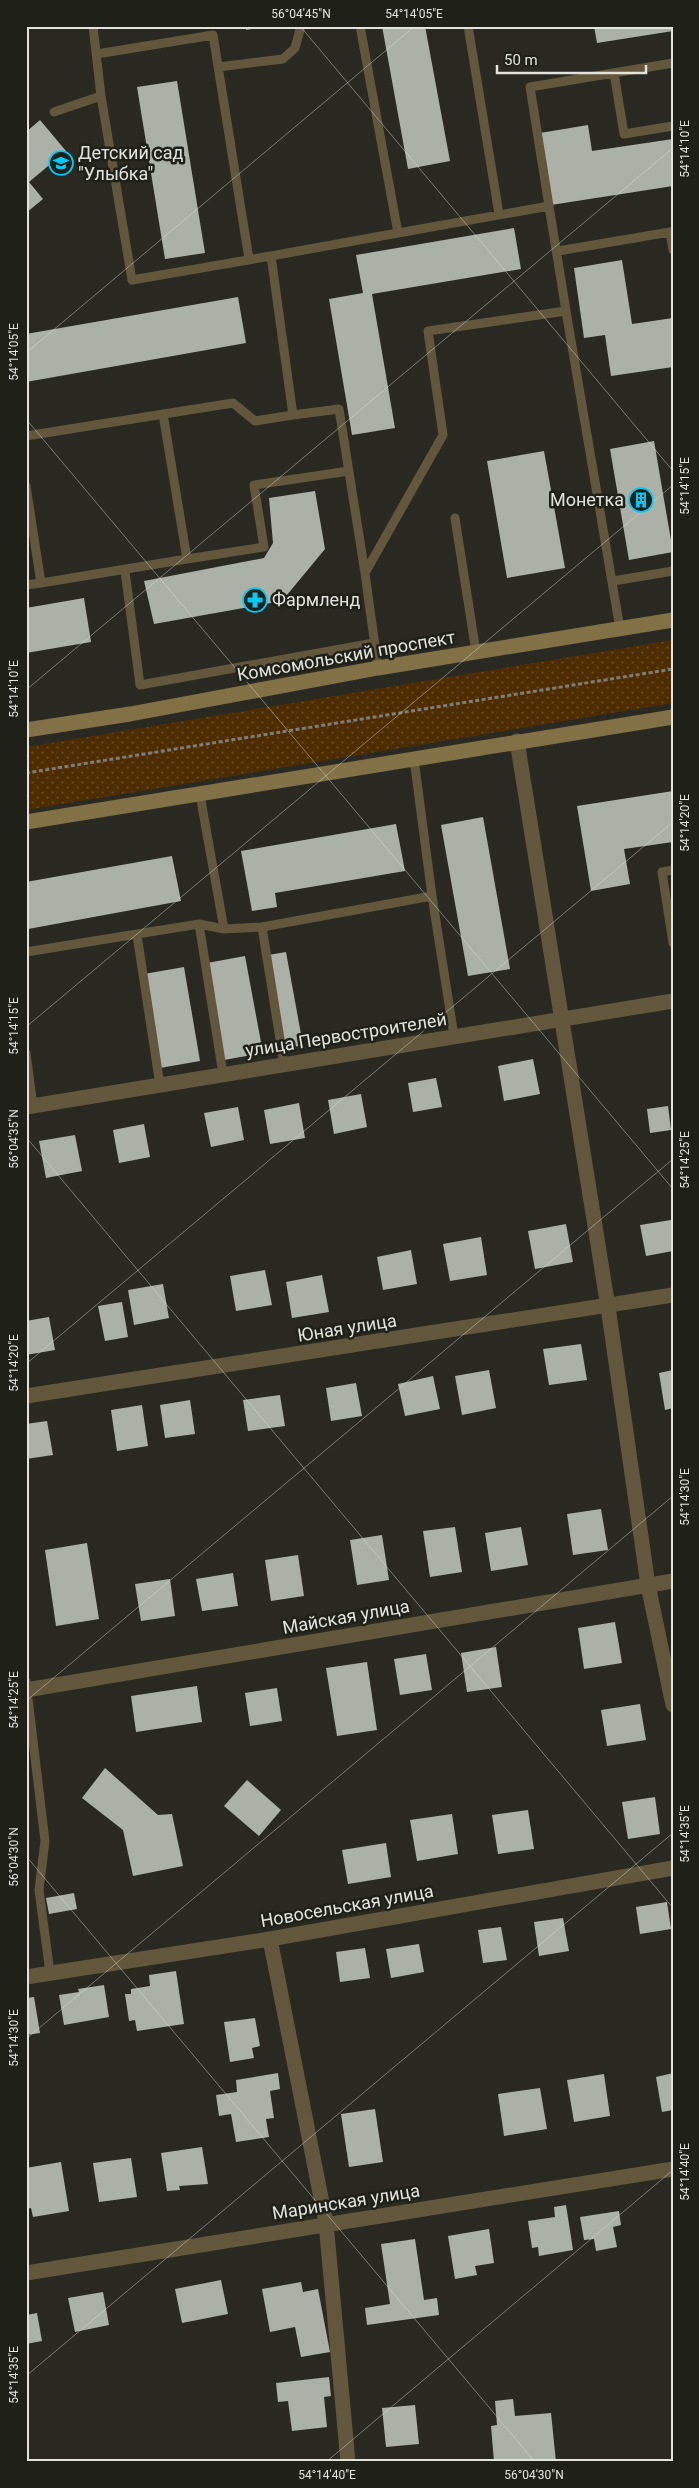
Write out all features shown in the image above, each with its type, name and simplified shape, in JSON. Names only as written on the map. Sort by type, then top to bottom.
[{"type":"main road","name":"Комсомольский проспект","points":[[26,730],[130,714],[378,668],[673,620]]},
{"type":"main road","points":[[26,822],[673,716]]},
{"type":"street","points":[[517,741],[608,1307],[648,1585],[673,1705]]},
{"type":"street","name":"улица Первостроителей","points":[[30,1106],[673,1000]]},
{"type":"street","name":"Юная улица","points":[[26,1396],[608,1307],[673,1295]]},
{"type":"street","name":"Майская улица","points":[[27,1688],[673,1581]]},
{"type":"street","name":"Новосельская улица","points":[[26,1977],[270,1939],[673,1868]]},
{"type":"street","points":[[270,1939],[326,2223],[348,2462]]},
{"type":"street","name":"Маринская улица","points":[[26,2274],[326,2223],[673,2169]]},
{"type":"lane","points":[[93,26],[101,96],[132,280],[549,206]]},
{"type":"lane","points":[[218,67],[283,59],[295,48],[301,26]]},
{"type":"lane","points":[[360,26],[398,233]]},
{"type":"lane","points":[[468,26],[500,214]]},
{"type":"lane","points":[[97,54],[213,35],[249,259]]},
{"type":"lane","points":[[620,629],[530,87],[673,62]]},
{"type":"lane","points":[[614,73],[624,134],[673,126]]},
{"type":"lane","points":[[54,112],[101,96]]},
{"type":"lane","points":[[558,251],[670,232],[673,250]]},
{"type":"lane","points":[[271,256],[293,415]]},
{"type":"lane","points":[[365,573],[443,435],[428,331],[566,311]]},
{"type":"lane","points":[[26,436],[234,404],[254,421],[339,409],[378,668]]},
{"type":"lane","points":[[163,414],[187,559]]},
{"type":"lane","points":[[26,585],[125,571],[264,547],[254,485],[348,471]]},
{"type":"lane","points":[[26,486],[41,583]]},
{"type":"lane","points":[[455,518],[476,652]]},
{"type":"lane","points":[[125,571],[140,685],[374,643]]},
{"type":"lane","points":[[613,581],[673,571]]},
{"type":"lane","points":[[414,759],[432,896],[454,1036]]},
{"type":"lane","points":[[200,795],[224,929]]},
{"type":"lane","points":[[673,870],[662,872],[673,943]]},
{"type":"lane","points":[[26,952],[199,924],[224,929],[262,927],[432,896]]},
{"type":"lane","points":[[199,924],[223,1074]]},
{"type":"lane","points":[[262,927],[284,1064]]},
{"type":"lane","points":[[137,935],[160,1085]]},
{"type":"lane","points":[[26,1053],[30,1106]]},
{"type":"lane","points":[[27,1688],[45,1841],[39,1890],[50,1973]]},
{"type":"path","points":[[26,773],[673,669]]},
{"type":"shaded area","points":[[673,640],[673,703],[26,810],[26,747]]},
{"type":"building","points":[[246,26],[264,26],[264,27],[246,30]]},
{"type":"building","points":[[382,26],[425,26],[450,161],[408,169]]},
{"type":"building","points":[[594,26],[673,26],[673,31],[597,43]]},
{"type":"building","points":[[177,81],[205,253],[165,259],[137,87]]},
{"type":"building","points":[[40,120],[66,151],[29,182],[43,199],[26,213],[26,132]]},
{"type":"building","points":[[588,125],[592,151],[673,139],[673,186],[551,205],[540,133]]},
{"type":"building","points":[[514,228],[521,269],[372,294],[395,428],[352,435],[329,299],[363,293],[356,255]]},
{"type":"building","points":[[622,260],[632,324],[673,318],[673,367],[611,376],[605,335],[584,338],[574,268]]},
{"type":"building","points":[[238,297],[246,343],[26,382],[26,334]]},
{"type":"building","name":"Монетка","points":[[654,441],[673,552],[629,560],[610,449]]},
{"type":"building","points":[[544,451],[565,568],[507,578],[487,461]]},
{"type":"building","points":[[315,491],[325,549],[282,601],[154,624],[144,581],[264,558],[273,543],[269,498]]},
{"type":"building","points":[[84,598],[91,642],[26,653],[26,608]]},
{"type":"building","points":[[673,791],[673,842],[624,849],[630,884],[591,891],[577,806]]},
{"type":"building","points":[[483,817],[510,969],[468,976],[441,825]]},
{"type":"building","points":[[396,824],[405,871],[275,893],[277,907],[252,911],[241,851]]},
{"type":"building","points":[[172,856],[181,901],[28,929],[26,882]]},
{"type":"building","points":[[286,952],[303,1045],[285,1049],[268,955]]},
{"type":"building","points":[[245,956],[263,1053],[224,1060],[207,963]]},
{"type":"building","points":[[184,967],[200,1061],[160,1068],[144,974]]},
{"type":"building","points":[[533,1059],[540,1094],[504,1101],[498,1066]]},
{"type":"building","points":[[436,1078],[442,1107],[413,1112],[408,1083]]},
{"type":"building","points":[[361,1094],[367,1127],[334,1134],[328,1100]]},
{"type":"building","points":[[299,1103],[305,1138],[270,1144],[264,1110]]},
{"type":"building","points":[[668,1106],[671,1130],[650,1133],[647,1109]]},
{"type":"building","points":[[238,1107],[244,1140],[211,1147],[204,1113]]},
{"type":"building","points":[[144,1124],[150,1157],[119,1163],[113,1130]]},
{"type":"building","points":[[75,1135],[82,1171],[46,1178],[39,1141]]},
{"type":"building","points":[[671,1220],[673,1251],[646,1256],[640,1225]]},
{"type":"building","points":[[566,1224],[573,1262],[535,1269],[528,1231]]},
{"type":"building","points":[[481,1237],[487,1275],[450,1281],[443,1244]]},
{"type":"building","points":[[411,1250],[417,1284],[383,1290],[377,1257]]},
{"type":"building","points":[[265,1270],[272,1305],[236,1311],[230,1276]]},
{"type":"building","points":[[322,1275],[329,1312],[292,1318],[286,1282]]},
{"type":"building","points":[[163,1284],[169,1318],[134,1325],[128,1290]]},
{"type":"building","points":[[122,1302],[128,1337],[105,1341],[98,1306]]},
{"type":"building","points":[[49,1317],[55,1350],[26,1355],[26,1321]]},
{"type":"building","points":[[581,1344],[587,1380],[549,1385],[543,1349]]},
{"type":"building","points":[[489,1370],[496,1408],[462,1415],[455,1376]]},
{"type":"building","points":[[673,1370],[673,1408],[665,1410],[659,1373]]},
{"type":"building","points":[[433,1376],[440,1409],[405,1416],[398,1384]]},
{"type":"building","points":[[356,1383],[362,1416],[331,1421],[326,1388]]},
{"type":"building","points":[[280,1395],[285,1426],[248,1431],[243,1400]]},
{"type":"building","points":[[190,1400],[195,1434],[165,1438],[160,1405]]},
{"type":"building","points":[[142,1405],[148,1446],[117,1451],[111,1410]]},
{"type":"building","points":[[47,1421],[53,1455],[26,1459],[26,1424]]},
{"type":"building","points":[[601,1509],[608,1550],[573,1555],[567,1514]]},
{"type":"building","points":[[455,1527],[462,1572],[430,1577],[423,1531]]},
{"type":"building","points":[[521,1527],[528,1565],[491,1571],[485,1533]]},
{"type":"building","points":[[382,1535],[389,1580],[357,1585],[350,1540]]},
{"type":"building","points":[[87,1543],[99,1619],[56,1626],[45,1550]]},
{"type":"building","points":[[298,1555],[304,1596],[271,1601],[265,1560]]},
{"type":"building","points":[[233,1573],[238,1606],[202,1611],[196,1579]]},
{"type":"building","points":[[170,1579],[175,1616],[141,1621],[135,1584]]},
{"type":"building","points":[[615,1622],[622,1663],[584,1669],[578,1628]]},
{"type":"building","points":[[496,1647],[502,1687],[467,1692],[461,1653]]},
{"type":"building","points":[[426,1654],[432,1690],[400,1695],[394,1659]]},
{"type":"building","points":[[367,1662],[377,1730],[337,1736],[326,1668]]},
{"type":"building","points":[[197,1686],[202,1722],[136,1732],[131,1696]]},
{"type":"building","points":[[277,1688],[282,1721],[250,1726],[245,1693]]},
{"type":"building","points":[[640,1704],[646,1740],[607,1746],[601,1710]]},
{"type":"building","points":[[105,1768],[158,1815],[172,1814],[183,1866],[133,1876],[123,1830],[82,1798]]},
{"type":"building","points":[[247,1780],[281,1810],[259,1836],[224,1806]]},
{"type":"building","points":[[655,1797],[660,1834],[628,1839],[622,1802]]},
{"type":"building","points":[[528,1810],[534,1849],[498,1854],[492,1815]]},
{"type":"building","points":[[452,1814],[458,1854],[417,1861],[410,1820]]},
{"type":"building","points":[[386,1843],[391,1877],[348,1884],[342,1850]]},
{"type":"building","points":[[74,1893],[77,1909],[49,1914],[46,1898]]},
{"type":"building","points":[[667,1902],[671,1929],[640,1934],[636,1907]]},
{"type":"building","points":[[563,1918],[569,1951],[539,1956],[534,1922]]},
{"type":"building","points":[[501,1927],[507,1960],[483,1963],[478,1930]]},
{"type":"building","points":[[419,1944],[424,1972],[391,1978],[386,1949]]},
{"type":"building","points":[[365,1948],[370,1978],[340,1982],[336,1952]]},
{"type":"building","points":[[176,1971],[184,2024],[137,2031],[135,2020],[129,2021],[125,1994],[131,1994],[131,1989],[150,1986],[149,1975]]},
{"type":"building","points":[[104,1985],[109,2017],[64,2025],[59,1995],[79,1992],[78,1989]]},
{"type":"building","points":[[34,1997],[40,2033],[26,2035],[26,1998]]},
{"type":"building","points":[[255,2018],[260,2046],[252,2048],[254,2058],[230,2062],[224,2022]]},
{"type":"building","points":[[278,2073],[280,2089],[270,2091],[274,2118],[266,2119],[269,2137],[236,2142],[231,2114],[219,2116],[216,2095],[237,2092],[236,2080]]},
{"type":"building","points":[[673,2073],[673,2110],[662,2112],[656,2077]]},
{"type":"building","points":[[604,2074],[610,2116],[574,2122],[567,2080]]},
{"type":"building","points":[[540,2088],[547,2129],[504,2136],[498,2094]]},
{"type":"building","points":[[375,2109],[383,2162],[349,2167],[341,2114]]},
{"type":"building","points":[[202,2147],[208,2184],[179,2186],[180,2190],[167,2191],[161,2153]]},
{"type":"building","points":[[131,2158],[137,2197],[99,2202],[93,2163]]},
{"type":"building","points":[[61,2162],[69,2211],[33,2217],[31,2208],[26,2209],[26,2168]]},
{"type":"building","points":[[566,2205],[573,2250],[539,2256],[538,2247],[532,2248],[528,2221],[555,2217],[554,2207]]},
{"type":"building","points":[[619,2211],[621,2225],[613,2227],[617,2247],[596,2251],[594,2239],[584,2240],[580,2217]]},
{"type":"building","points":[[489,2229],[494,2263],[475,2266],[477,2275],[455,2279],[448,2236]]},
{"type":"building","points":[[415,2239],[424,2300],[437,2298],[439,2315],[367,2325],[365,2308],[390,2304],[381,2244]]},
{"type":"building","points":[[221,2280],[228,2314],[182,2323],[175,2289]]},
{"type":"building","points":[[301,2282],[303,2292],[318,2289],[330,2352],[301,2357],[295,2327],[270,2332],[262,2289]]},
{"type":"building","points":[[103,2292],[109,2325],[75,2332],[68,2298]]},
{"type":"building","points":[[37,2313],[42,2341],[26,2344],[26,2315]]},
{"type":"building","points":[[329,2377],[331,2396],[324,2397],[327,2427],[292,2431],[288,2401],[278,2402],[276,2383]]},
{"type":"building","points":[[513,2399],[515,2416],[551,2413],[556,2462],[494,2462],[491,2426],[497,2425],[495,2401]]},
{"type":"building","points":[[415,2405],[419,2444],[386,2447],[382,2408]]},
{"type":"place","name":"Детский сад \"Улыбка\"","points":[[61,163]]},
{"type":"place","name":"Монетка","points":[[641,500]]},
{"type":"place","name":"Фармленд","points":[[255,600]]}]
